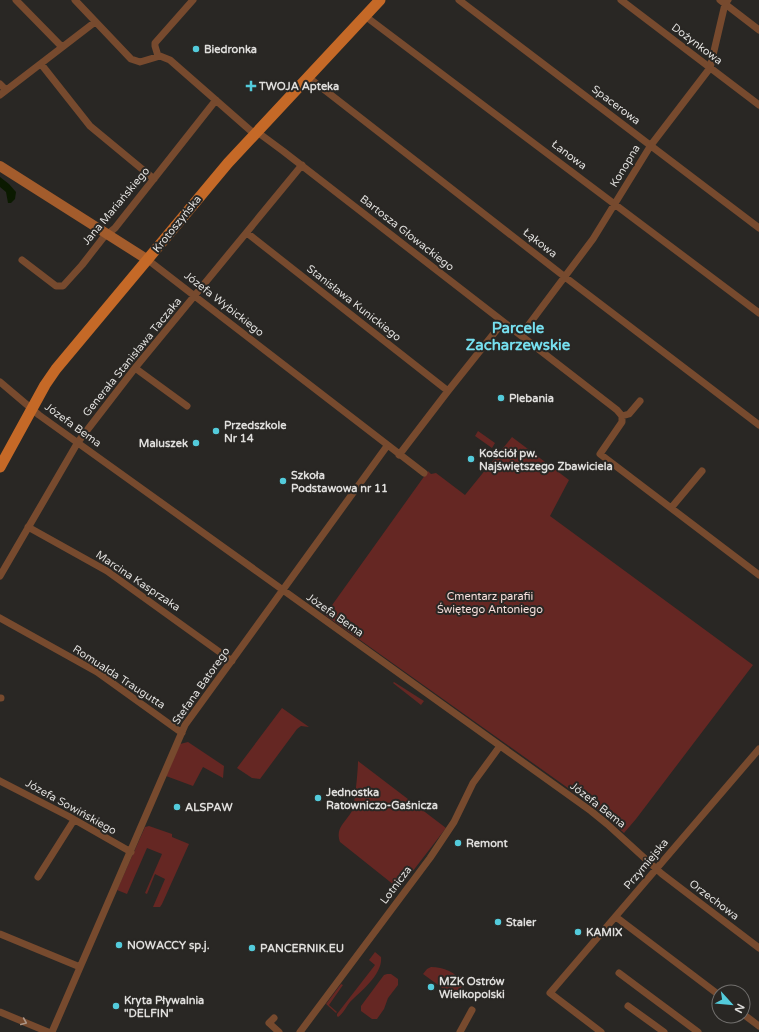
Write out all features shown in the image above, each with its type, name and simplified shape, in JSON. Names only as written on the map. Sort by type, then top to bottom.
[{"type":"main road","name":"Krotoszyńska","points":[[0,467],[45,385],[56,369],[148,260],[192,205],[256,132],[380,0]]},
{"type":"street","points":[[16,0],[62,47]]},
{"type":"street","points":[[75,0],[135,62],[140,62],[158,56],[155,46],[156,43],[193,0]]},
{"type":"street","name":"Spacerowa","points":[[459,0],[759,228]]},
{"type":"street","name":"Dożynkowa","points":[[621,0],[759,105]]},
{"type":"street","points":[[724,1],[759,30]]},
{"type":"street","name":"Konopna","points":[[521,335],[593,239],[651,145],[710,68],[724,1]]},
{"type":"street","name":"Łanowa","points":[[365,16],[616,203],[759,313]]},
{"type":"street","points":[[0,84],[3,93],[95,22]]},
{"type":"street","name":"Bartosza Głowackiego","points":[[158,56],[164,56],[170,60],[251,132],[256,132],[264,136],[617,410],[622,416]]},
{"type":"street","points":[[41,64],[90,126],[154,179]]},
{"type":"street","name":"Łąkowa","points":[[308,77],[565,277],[759,425]]},
{"type":"street","name":"Jana Mariańskiego","points":[[22,260],[56,286],[63,286],[103,238],[115,228],[216,100]]},
{"type":"street","name":"Józefa Wybickiego","points":[[0,166],[148,260],[387,446],[424,473]]},
{"type":"street","name":"Generała Stanisława Taczaka","points":[[0,576],[78,442],[135,368],[302,166]]},
{"type":"street","name":"Stanisława Kunickiego","points":[[247,233],[448,391]]},
{"type":"street","points":[[400,455],[448,391],[503,322]]},
{"type":"street","points":[[135,368],[187,406]]},
{"type":"street","name":"Józefa Bema","points":[[0,382],[32,409],[596,815],[656,869]]},
{"type":"street","points":[[640,401],[629,414],[622,416],[622,422],[600,454],[759,575]]},
{"type":"street","name":"Stefana Batorego","points":[[52,1032],[185,726],[387,446]]},
{"type":"street","points":[[671,508],[702,471]]},
{"type":"street","name":"Marcina Kasprzaka","points":[[28,527],[107,571],[232,661]]},
{"type":"street","name":"Romualda Traugutta","points":[[0,618],[97,672],[182,732]]},
{"type":"street","name":"Lotnicza","points":[[300,1032],[434,852],[454,822],[473,783],[500,746]]},
{"type":"street","name":"Przymiejska","points":[[601,1032],[550,993],[759,749]]},
{"type":"street","name":"Józefa Sowińskiego","points":[[0,781],[131,852]]},
{"type":"street","points":[[38,877],[74,820]]},
{"type":"street","name":"Orzechowa","points":[[656,869],[759,948]]},
{"type":"street","points":[[616,917],[711,990]]},
{"type":"street","points":[[0,934],[80,967]]},
{"type":"street","points":[[619,973],[698,1032]]},
{"type":"street","points":[[628,1006],[664,1032]]},
{"type":"street","points":[[460,1032],[472,1010]]},
{"type":"street","points":[[0,1012],[48,1032]]},
{"type":"street","points":[[274,1018],[269,1023],[279,1032]]},
{"type":"green space","points":[[478,431],[495,443],[492,448],[475,436]]},
{"type":"green space","name":"Cmentarz parafii Świętego Antoniego","points":[[512,437],[569,480],[550,516],[753,665],[624,833],[603,813],[325,615],[428,471],[431,474],[436,473],[465,495]]},
{"type":"green space","points":[[394,682],[424,701],[421,705],[393,683]]},
{"type":"green space","points":[[282,708],[309,727],[301,726],[297,729],[260,779],[252,778],[237,768]]},
{"type":"green space","points":[[188,742],[224,766],[223,778],[203,767],[193,786],[166,776],[180,744]]},
{"type":"green space","points":[[358,761],[446,828],[399,889],[340,842],[340,829],[353,807]]},
{"type":"green space","points":[[149,826],[172,834],[172,837],[189,844],[160,907],[153,907],[165,879],[155,874],[147,894],[145,893],[162,854],[147,848],[127,894],[117,890],[145,827]]},
{"type":"green space","points":[[375,952],[381,957],[379,970],[338,1017],[337,1014],[375,965],[369,960]]},
{"type":"green space","points":[[431,967],[445,969],[457,976],[462,984],[461,989],[456,995],[452,995],[423,974]]},
{"type":"green space","points":[[391,974],[398,979],[398,985],[388,998],[384,1009],[377,1019],[372,1019],[361,1011],[361,1006],[384,975]]},
{"type":"green space","points":[[341,984],[343,985],[329,1005],[337,1012],[336,1013],[326,1004]]},
{"type":"shaded area","points":[[0,177],[16,192],[15,199],[11,203],[8,203],[6,192],[0,187]]},
{"type":"place","name":"Biedronka","points":[[196,49]]},
{"type":"place","name":"TWOJA Apteka","points":[[251,86]]},
{"type":"place","name":"Plebania","points":[[501,398]]},
{"type":"place","name":"Przedszkole Nr 14","points":[[216,431]]},
{"type":"place","name":"Maluszek","points":[[196,443]]},
{"type":"place","name":"Kościół pw. Najświętszego Zbawiciela","points":[[471,459]]},
{"type":"place","name":"Szkoła Podstawowa nr 11","points":[[283,481]]},
{"type":"place","name":"Jednostka Ratowniczo-Gaśnicza","points":[[318,798]]},
{"type":"place","name":"ALSPAW","points":[[177,807]]},
{"type":"place","name":"Remont","points":[[458,843]]},
{"type":"place","name":"Staler","points":[[498,922]]},
{"type":"place","name":"KAMIX","points":[[578,932]]},
{"type":"place","name":"NOWACCY sp.j.","points":[[119,945]]},
{"type":"place","name":"PANCERNIK.EU","points":[[252,948]]},
{"type":"place","name":"MZK Ostrów Wielkopolski","points":[[431,987]]},
{"type":"place","name":"Kryta Pływalnia \"DELFIN\"","points":[[116,1006]]},
{"type":"district","name":"Parcele Zacharzewskie","points":[[518,336]]}]
